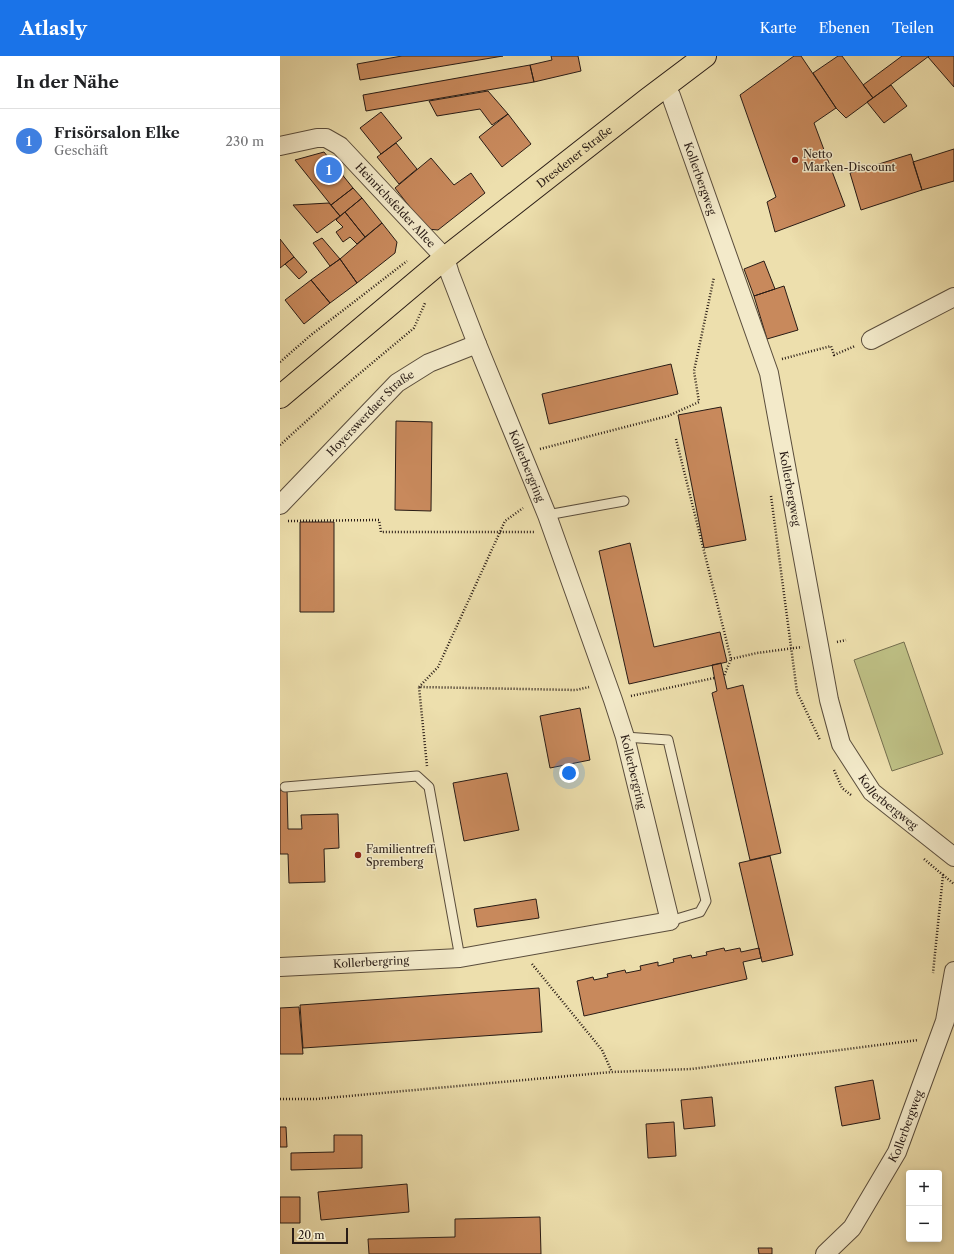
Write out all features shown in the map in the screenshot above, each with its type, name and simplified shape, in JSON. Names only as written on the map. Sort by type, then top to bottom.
[{"type":"main road","name":"Dresdener Straße","points":[[445,258],[705,56]]},
{"type":"main road","points":[[280,397],[445,258]]},
{"type":"street","name":"Kollerbergweg","points":[[665,86],[671,96],[769,373],[829,700],[841,744],[872,792],[954,857]]},
{"type":"street","name":"Heinrichsfelder Allee","points":[[280,146],[317,138],[326,138],[340,146],[445,258]]},
{"type":"street","name":"Kollerbergring","points":[[280,967],[460,958],[670,921],[625,737],[613,700],[547,515],[477,344],[445,258]]},
{"type":"street","points":[[871,340],[954,297]]},
{"type":"street","name":"Hoyerswerdaer Straße","points":[[284,513],[397,383],[429,363],[477,344]]},
{"type":"street","name":"Kollerbergweg","points":[[825,1254],[852,1228],[898,1152],[945,1022],[954,971]]},
{"type":"lane","points":[[547,515],[624,501]]},
{"type":"lane","points":[[625,737],[668,740],[706,901],[700,912],[670,921]]},
{"type":"lane","points":[[285,787],[417,776],[429,787],[460,958]]},
{"type":"path","points":[[522,453],[668,416],[699,402],[694,371],[715,276]]},
{"type":"path","points":[[280,444],[353,379],[414,328],[427,298]]},
{"type":"path","points":[[766,363],[831,346],[834,355]]},
{"type":"path","points":[[676,439],[731,658],[724,676]]},
{"type":"path","points":[[770,491],[796,692],[823,747]]},
{"type":"path","points":[[520,501],[526,514]]},
{"type":"path","points":[[429,787],[419,687],[438,667],[505,520],[523,508]]},
{"type":"path","points":[[284,513],[380,520],[381,532],[534,532],[532,526]]},
{"type":"path","points":[[731,658],[757,653]]},
{"type":"path","points":[[613,700],[714,678]]},
{"type":"path","points":[[419,687],[576,690],[606,682]]},
{"type":"path","points":[[833,767],[842,788],[854,798]]},
{"type":"path","points":[[919,854],[954,884]]},
{"type":"path","points":[[933,976],[943,875]]},
{"type":"path","points":[[519,948],[602,1050],[612,1072]]},
{"type":"path","points":[[280,1099],[316,1099],[612,1072],[692,1069],[919,1040]]},
{"type":"green space","points":[[904,642],[943,754],[892,771],[854,660]]},
{"type":"building","points":[[402,56],[503,56],[360,80],[357,64]]},
{"type":"building","points":[[551,56],[578,56],[581,71],[534,82],[530,65],[552,60]]},
{"type":"building","name":"Netto Marken-Discount","points":[[794,56],[801,56],[836,108],[814,123],[845,206],[775,232],[767,202],[776,197],[740,95]]},
{"type":"building","points":[[838,56],[842,56],[873,98],[846,118],[836,108],[813,73]]},
{"type":"building","points":[[902,56],[929,56],[873,98],[863,85]]},
{"type":"building","points":[[954,56],[954,87],[928,57]]},
{"type":"building","points":[[530,65],[534,82],[366,111],[363,95]]},
{"type":"building","points":[[891,85],[907,106],[884,123],[867,102]]},
{"type":"building","points":[[488,91],[508,114],[492,125],[480,109],[437,116],[429,101]]},
{"type":"building","points":[[381,112],[402,138],[381,154],[360,128]]},
{"type":"building","points":[[508,114],[531,144],[502,167],[479,137]]},
{"type":"building","points":[[396,143],[417,169],[399,184],[377,157]]},
{"type":"building","points":[[954,149],[954,181],[922,190],[913,162]]},
{"type":"building","points":[[324,152],[353,188],[331,205],[295,160]]},
{"type":"building","points":[[911,154],[922,190],[861,210],[850,173]]},
{"type":"building","points":[[431,158],[454,185],[471,173],[485,193],[438,230],[427,229],[395,188]]},
{"type":"building","points":[[353,188],[362,198],[340,216],[331,205]]},
{"type":"building","points":[[362,198],[382,223],[365,237],[345,212]]},
{"type":"building","points":[[329,203],[340,216],[317,233],[293,205]]},
{"type":"building","points":[[345,212],[365,237],[357,244],[350,237],[343,242],[336,232],[343,227],[336,220]]},
{"type":"building","points":[[382,223],[397,242],[395,253],[357,283],[340,259]]},
{"type":"building","points":[[322,238],[340,259],[330,266],[313,243]]},
{"type":"building","points":[[280,239],[294,257],[280,268]]},
{"type":"building","points":[[294,257],[307,272],[299,279],[285,264]]},
{"type":"building","points":[[340,259],[357,283],[330,303],[311,280]]},
{"type":"building","points":[[764,261],[775,289],[754,296],[744,269]]},
{"type":"building","points":[[311,280],[330,303],[304,324],[285,300]]},
{"type":"building","points":[[784,286],[798,330],[767,339],[754,296]]},
{"type":"building","points":[[671,364],[678,394],[549,424],[542,394]]},
{"type":"building","points":[[721,407],[746,540],[704,548],[678,415]]},
{"type":"building","points":[[396,421],[432,422],[431,511],[395,510]]},
{"type":"building","points":[[300,522],[334,522],[334,612],[300,612]]},
{"type":"building","points":[[630,543],[654,647],[720,632],[727,662],[629,684],[599,551]]},
{"type":"building","points":[[721,663],[727,689],[743,685],[781,853],[750,860],[712,693],[717,691],[712,665]]},
{"type":"building","points":[[580,708],[590,760],[550,768],[540,716]]},
{"type":"building","points":[[507,773],[519,830],[464,841],[453,783]]},
{"type":"building","points":[[280,790],[287,790],[288,829],[302,829],[301,815],[338,814],[339,848],[324,849],[325,882],[289,883],[288,854],[280,854]]},
{"type":"building","points":[[770,856],[793,955],[762,962],[739,863]]},
{"type":"building","points":[[536,899],[539,918],[477,927],[474,909]]},
{"type":"building","points":[[724,948],[725,951],[740,948],[741,952],[759,948],[761,958],[743,962],[747,979],[584,1016],[577,981],[593,977],[594,980],[608,977],[607,974],[625,970],[626,973],[641,970],[640,966],[658,962],[658,966],[674,962],[673,959],[691,955],[692,958],[707,955],[706,952]]},
{"type":"building","points":[[539,988],[542,1032],[303,1048],[300,1005]]},
{"type":"building","points":[[299,1007],[303,1054],[280,1054],[280,1008]]},
{"type":"building","points":[[873,1080],[880,1119],[842,1126],[835,1087]]},
{"type":"building","points":[[712,1097],[715,1126],[684,1129],[681,1100]]},
{"type":"building","points":[[674,1122],[676,1156],[648,1158],[646,1124]]},
{"type":"building","points":[[280,1127],[286,1127],[287,1147],[280,1147]]},
{"type":"building","points":[[334,1135],[362,1135],[362,1168],[291,1170],[291,1153],[334,1152]]},
{"type":"building","points":[[407,1184],[409,1212],[321,1220],[318,1192]]},
{"type":"building","points":[[280,1197],[300,1197],[300,1223],[280,1223]]},
{"type":"building","points":[[540,1217],[541,1254],[369,1254],[368,1239],[455,1237],[455,1219]]},
{"type":"building","points":[[758,1248],[772,1248],[772,1254],[759,1254]]},
{"type":"place","name":"Netto Marken-Discount","points":[[795,160]]},
{"type":"place","name":"Frisörsalon Elke","points":[[329,170]]},
{"type":"place","name":"Familientreff Spremberg","points":[[358,855]]}]
